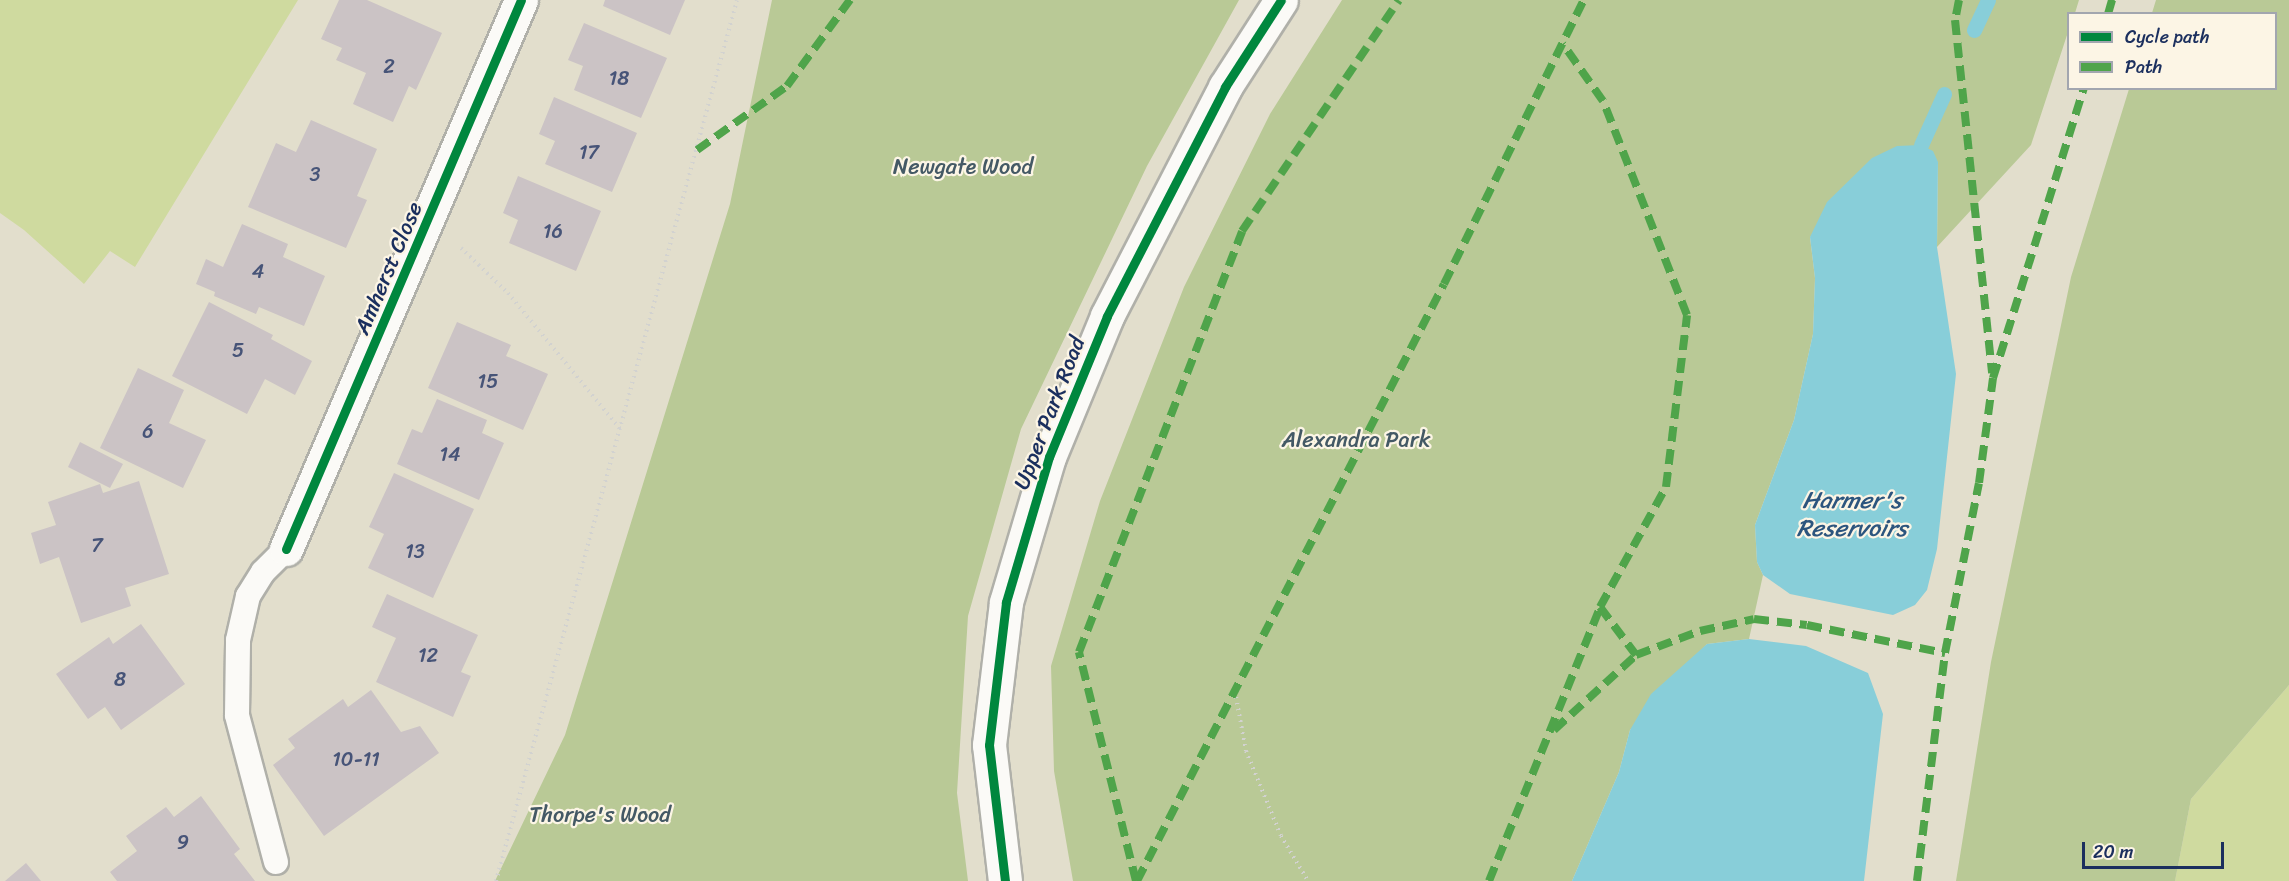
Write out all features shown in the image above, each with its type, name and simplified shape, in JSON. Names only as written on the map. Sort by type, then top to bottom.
[{"type":"street","name":"Amherst Close","points":[[286,549],[431,218],[521,0]]},
{"type":"street","name":"Upper Park Road","points":[[1005,881],[989,745],[1006,602],[1049,457],[1107,316],[1224,87],[1281,0]]},
{"type":"lane","points":[[276,862],[237,715],[238,640],[248,596],[263,572],[286,549]]},
{"type":"path","points":[[496,881],[737,0]]},
{"type":"path","points":[[431,218],[508,293],[621,429]]},
{"type":"path","points":[[1235,691],[1246,751],[1281,836],[1308,881]]},
{"type":"green space","points":[[0,0],[298,0],[135,267],[110,251],[84,284],[24,230],[0,213]]},
{"type":"green space","name":"Newgate Wood","points":[[772,0],[1239,0],[1147,166],[1021,429],[968,616],[957,793],[968,881],[495,881],[565,735],[730,204]]},
{"type":"green space","name":"Alexandra Park","points":[[1342,0],[2079,0],[2075,12],[2067,12],[2067,35],[2031,145],[1937,247],[1938,162],[1810,237],[1815,278],[1813,334],[1794,420],[1755,525],[1757,562],[1763,575],[1749,639],[1707,644],[1630,730],[1619,772],[1572,881],[1073,881],[1054,771],[1051,666],[1100,501],[1184,287],[1270,114]]},
{"type":"green space","points":[[2156,0],[2289,0],[2289,685],[2191,799],[2175,881],[1956,881],[1991,662],[2071,277],[2129,90],[2277,90],[2277,12],[2152,12]]},
{"type":"green space","points":[[2289,685],[2289,881],[2175,881],[2191,799]]},
{"type":"water","name":"Harmer's Reservoirs","points":[[1921,145],[1933,151],[1938,162],[1937,247],[1956,374],[1937,549],[1927,590],[1915,605],[1893,615],[1790,594],[1763,575],[1757,562],[1755,525],[1794,420],[1813,334],[1815,278],[1810,237],[1827,202],[1872,158],[1897,146]]},
{"type":"water","points":[[1749,639],[1806,646],[1868,673],[1883,714],[1864,881],[1572,881],[1619,772],[1630,730],[1651,694],[1707,644]]},
{"type":"building","points":[[339,0],[367,0],[442,33],[416,90],[409,86],[393,122],[353,104],[366,73],[336,60],[342,48],[321,39]]},
{"type":"building","points":[[605,0],[685,0],[670,35],[603,6]]},
{"type":"building","points":[[584,23],[667,58],[641,118],[574,90],[583,66],[568,60]]},
{"type":"building","points":[[554,97],[637,133],[612,192],[545,164],[555,141],[539,134]]},
{"type":"building","points":[[311,120],[377,149],[357,196],[367,200],[346,248],[248,207],[276,143],[296,152]]},
{"type":"building","points":[[518,176],[601,211],[576,271],[509,243],[518,220],[503,213]]},
{"type":"building","points":[[242,224],[288,244],[283,257],[325,276],[304,326],[259,307],[256,314],[214,296],[215,292],[196,284],[206,259],[223,267]]},
{"type":"building","points":[[209,302],[273,335],[271,339],[312,361],[295,395],[265,379],[247,414],[172,376]]},
{"type":"building","points":[[457,322],[511,345],[506,356],[548,374],[523,430],[428,388]]},
{"type":"building","points":[[138,368],[184,390],[169,423],[206,440],[183,488],[100,448]]},
{"type":"building","points":[[437,399],[487,420],[482,433],[504,443],[479,500],[397,464],[412,429],[422,433]]},
{"type":"building","points":[[80,442],[123,464],[110,488],[68,467]]},
{"type":"building","points":[[394,473],[474,509],[433,598],[368,568],[384,534],[369,527]]},
{"type":"building","points":[[139,481],[169,574],[125,588],[131,606],[81,623],[59,557],[40,564],[31,533],[56,525],[48,502],[100,484],[103,493]]},
{"type":"building","points":[[387,594],[478,635],[461,672],[471,676],[453,717],[376,682],[396,638],[372,627]]},
{"type":"building","points":[[141,624],[185,684],[121,730],[105,707],[88,719],[56,674],[109,637],[113,644]]},
{"type":"building","points":[[371,690],[401,732],[420,726],[439,753],[324,836],[273,765],[295,748],[288,739],[343,699],[348,707]]},
{"type":"building","points":[[201,796],[240,849],[234,854],[255,881],[117,881],[110,872],[137,851],[126,836],[166,807],[174,817]]},
{"type":"building","points":[[26,863],[41,881],[5,881]]},
{"type":"waterway","points":[[1974,30],[1988,0]]},
{"type":"waterway","points":[[1921,145],[1944,94]]},
{"type":"marked path","points":[[697,150],[787,86],[850,0]]},
{"type":"marked path","points":[[1136,881],[1079,652],[1242,231],[1399,0]]},
{"type":"marked path","points":[[1137,881],[1444,284],[1584,0]]},
{"type":"marked path","points":[[1959,0],[1955,20],[1992,373]]},
{"type":"marked path","points":[[2109,12],[2112,0]]},
{"type":"marked path","points":[[1489,881],[1600,607],[1666,487],[1687,315],[1603,101],[1563,44]]},
{"type":"marked path","points":[[1917,881],[1945,653],[1979,483],[1993,378],[2083,90]]},
{"type":"marked path","points":[[1600,607],[1636,655]]},
{"type":"marked path","points":[[1554,730],[1636,655],[1700,631],[1754,619],[1807,625],[1945,653]]},
{"type":"cycle path","points":[[286,549],[521,0]]},
{"type":"cycle path","points":[[1005,881],[989,745],[1006,602],[1049,457],[1107,316],[1225,87],[1281,0]]},
{"type":"park label","name":"Thorpe's Wood","points":[[600,815]]}]
